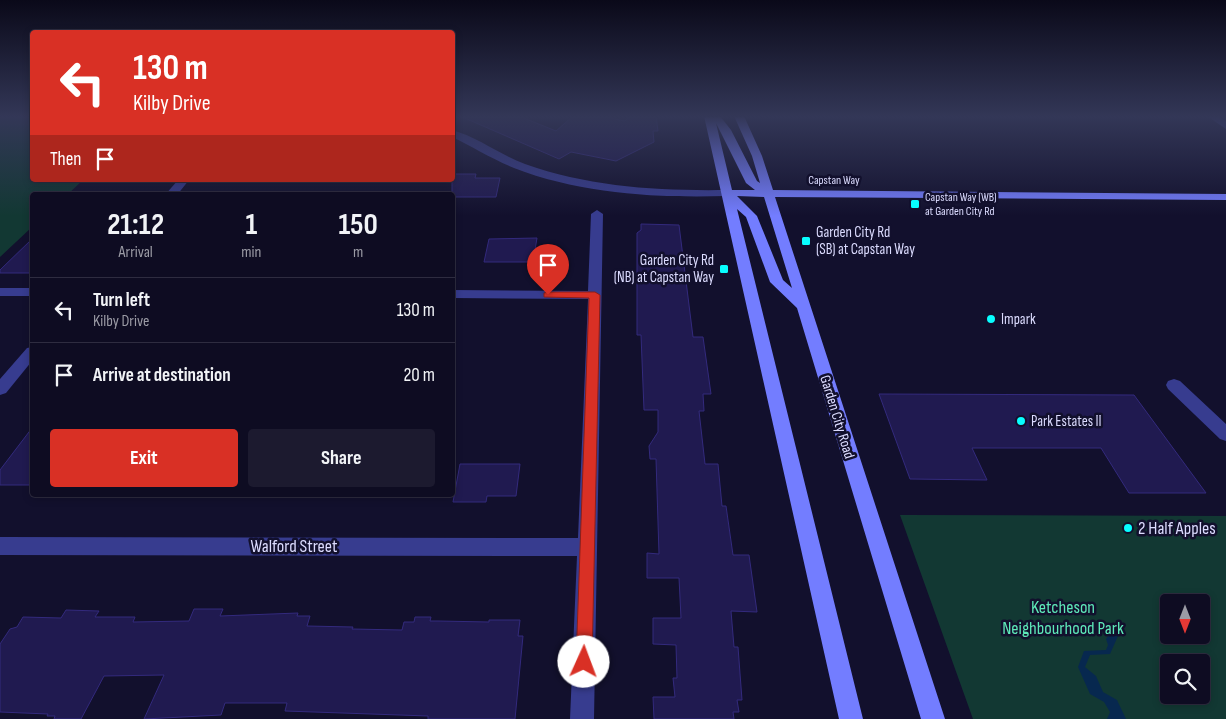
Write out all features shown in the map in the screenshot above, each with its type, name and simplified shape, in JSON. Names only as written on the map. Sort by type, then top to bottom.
[{"type":"main road","points":[[717,150],[851,719]]},
{"type":"main road","points":[[736,150],[752,183],[769,194]]},
{"type":"main road","name":"Garden City Road","points":[[754,150],[933,719]]},
{"type":"main road","points":[[727,193],[751,216],[777,282],[802,304]]},
{"type":"main road","name":"Capstan Way","points":[[727,193],[1226,197]]},
{"type":"street","name":"Capstan Way","points":[[486,150],[526,169],[564,180],[649,192],[727,193]]},
{"type":"street","points":[[174,192],[182,182]]},
{"type":"street","points":[[582,719],[597,214]]},
{"type":"street","points":[[0,292],[30,292]]},
{"type":"street","points":[[455,294],[595,295]]},
{"type":"street","points":[[0,389],[30,354]]},
{"type":"street","points":[[1174,385],[1226,434]]},
{"type":"street","name":"Walford Street","points":[[0,546],[588,546]]},
{"type":"green space","points":[[0,150],[30,150],[30,182],[81,182],[70,192],[30,192],[30,229],[0,257]]},
{"type":"green space","name":"Ketcheson Neighbourhood Park","points":[[900,515],[1226,516],[1226,719],[973,719]]},
{"type":"water","points":[[1111,632],[1116,633],[1118,636],[1110,654],[1090,655],[1085,667],[1096,676],[1103,692],[1117,700],[1126,719],[1107,719],[1110,712],[1104,702],[1090,694],[1078,667],[1084,651],[1106,650],[1108,645],[1106,639]]},
{"type":"building","points":[[537,150],[639,150],[616,161],[571,152],[559,159]]},
{"type":"building","points":[[455,174],[476,174],[475,178],[500,178],[496,197],[455,197],[455,192],[452,192],[452,182],[455,182]]},
{"type":"building","points":[[641,224],[679,225],[693,337],[703,337],[711,394],[703,394],[704,411],[699,411],[705,464],[718,464],[722,506],[726,506],[733,555],[749,555],[757,612],[731,611],[734,647],[738,647],[742,700],[737,700],[739,712],[733,712],[734,719],[654,719],[653,697],[675,697],[673,678],[677,678],[676,645],[653,644],[653,618],[681,618],[679,578],[647,578],[647,553],[659,554],[656,459],[650,459],[649,446],[658,432],[658,410],[644,410],[641,335],[637,335],[637,233],[641,230]]},
{"type":"building","points":[[537,238],[533,262],[484,262],[489,239]]},
{"type":"building","points":[[30,241],[30,273],[0,273],[0,270]]},
{"type":"building","name":"Park Estates II","points":[[879,394],[1134,395],[1206,493],[1129,493],[1101,448],[972,448],[987,480],[910,479]]},
{"type":"building","points":[[30,431],[30,485],[0,485],[0,470]]},
{"type":"building","points":[[460,464],[520,464],[516,496],[487,496],[486,502],[453,502]]},
{"type":"building","points":[[194,609],[223,609],[220,616],[298,613],[297,616],[310,616],[307,626],[353,627],[352,629],[402,630],[404,622],[414,622],[415,617],[431,617],[430,621],[489,622],[489,620],[520,620],[518,636],[523,636],[515,719],[428,719],[428,716],[285,711],[287,703],[225,703],[221,715],[144,719],[164,675],[104,676],[81,719],[54,719],[55,716],[47,716],[48,714],[0,712],[0,644],[10,629],[17,627],[23,617],[61,618],[66,610],[99,611],[95,617],[135,617],[133,622],[189,621]]},
{"type":"place","name":"Capstan Way (WB) at Garden City Rd","points":[[915,204]]},
{"type":"place","name":"Garden City Rd (SB) at Capstan Way","points":[[806,241]]},
{"type":"place","name":"Garden City Rd (NB) at Capstan Way","points":[[724,269]]},
{"type":"place","name":"Impark","points":[[991,319]]},
{"type":"place","name":"Park Estates II","points":[[1021,421]]},
{"type":"place","name":"2 Half Apples","points":[[1128,528]]},
{"type":"route","points":[[548,295],[595,295],[584,662]]}]
